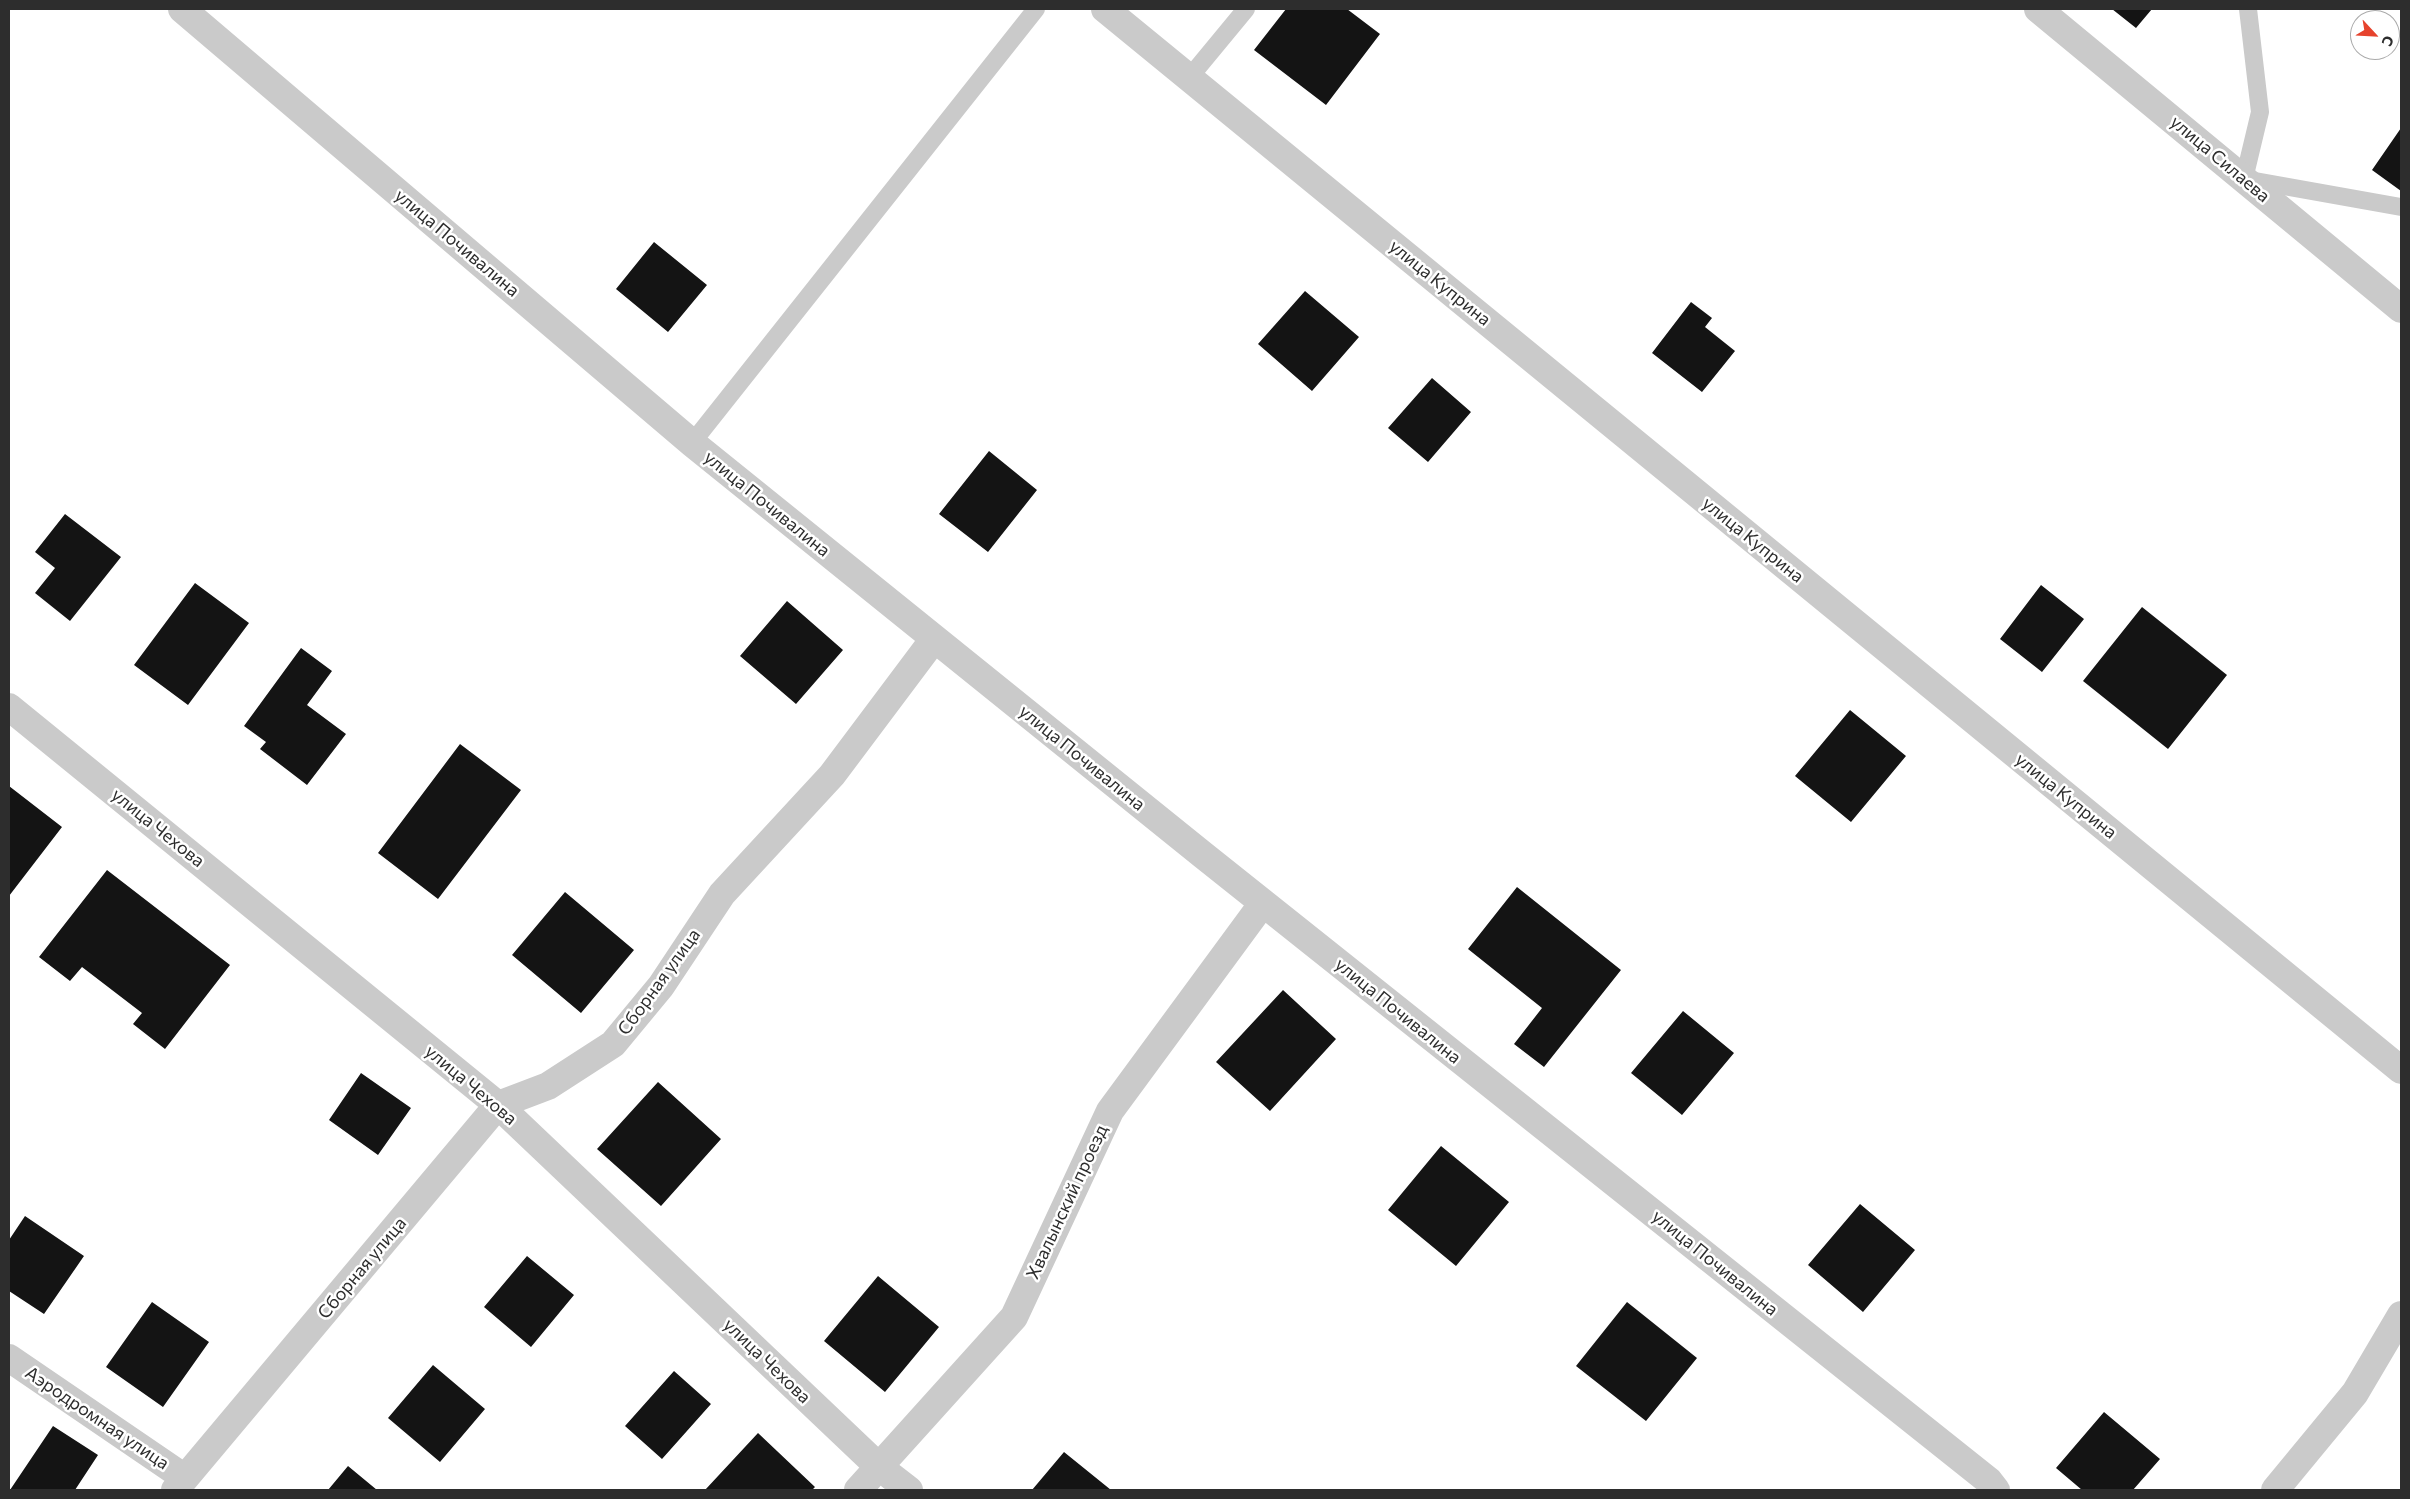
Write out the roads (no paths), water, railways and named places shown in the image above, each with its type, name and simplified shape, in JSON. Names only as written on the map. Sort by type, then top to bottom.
[{"type":"street","name":"улица Почивалина","points":[[182,9],[692,443],[1263,903],[1989,1482],[1996,1490]]},
{"type":"street","name":"улица Куприна","points":[[1105,9],[2401,1070]]},
{"type":"street","name":"улица Силаева","points":[[2038,9],[2401,309]]},
{"type":"street","name":"Сборная улица","points":[[180,1484],[498,1105],[548,1086],[614,1044],[661,986],[722,894],[832,775],[934,639]]},
{"type":"street","name":"улица Чехова","points":[[9,707],[498,1105],[878,1466],[909,1490]]},
{"type":"street","name":"Хвалынский проезд","points":[[858,1490],[1014,1317],[1110,1111],[1263,903]]},
{"type":"street","points":[[2275,1490],[2356,1393],[2401,1315]]},
{"type":"street","name":"Аэродромная улица","points":[[9,1358],[180,1484]]},
{"type":"lane","points":[[692,443],[1036,9]]},
{"type":"lane","points":[[1189,78],[1246,9]]},
{"type":"lane","points":[[2248,9],[2260,112],[2244,179],[2401,207]]}]
